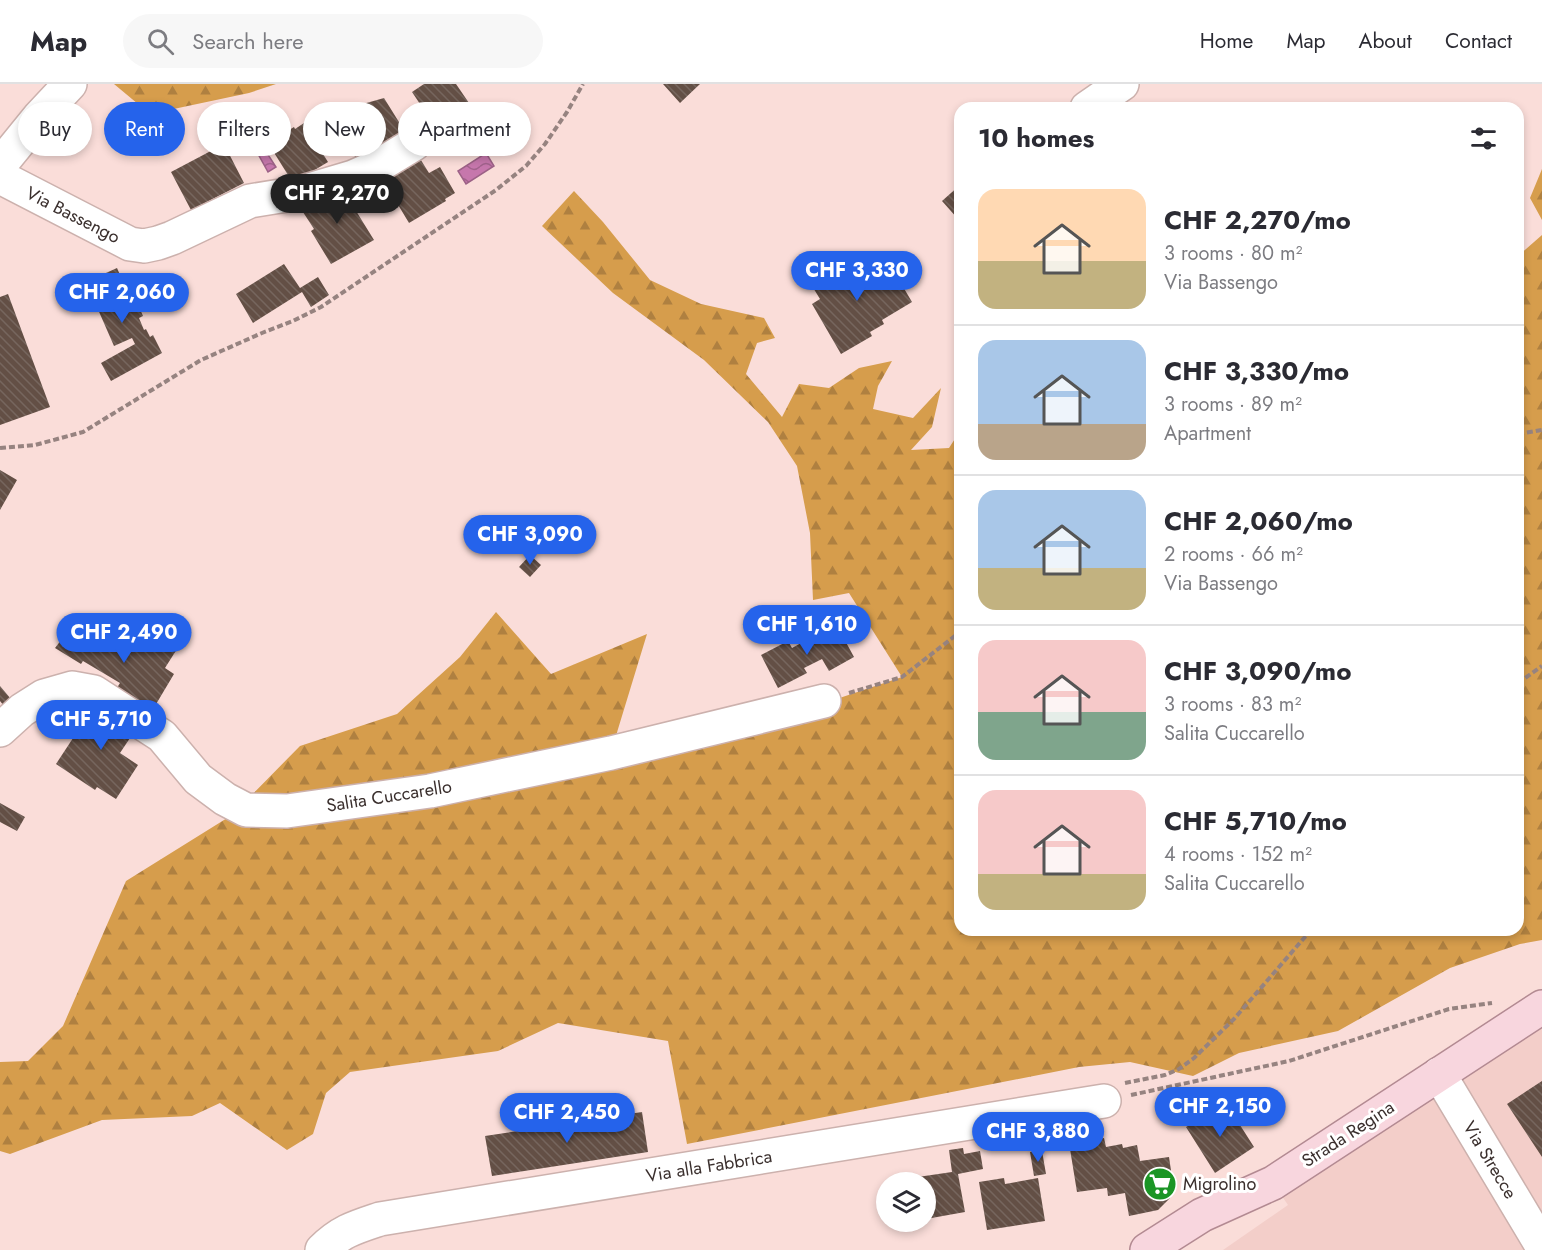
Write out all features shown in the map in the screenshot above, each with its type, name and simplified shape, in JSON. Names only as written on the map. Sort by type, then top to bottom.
[{"type":"main road","name":"Strada Regina","points":[[1147,1250],[1202,1215],[1273,1183],[1542,1007]]},
{"type":"main road","points":[[1190,1250],[1214,1234],[1273,1183]]},
{"type":"street","points":[[0,165],[70,84]]},
{"type":"street","points":[[1096,102],[1122,84]]},
{"type":"street","name":"Via Bassengo","points":[[0,177],[130,244],[144,246],[172,238],[250,201],[299,193],[353,177],[398,154]]},
{"type":"street","name":"Salita Cuccarello","points":[[0,730],[22,710],[44,696],[72,688],[94,692],[162,736],[198,779],[225,799],[246,810],[287,811],[430,791],[611,753],[824,701]]},
{"type":"street","name":"Via Strecce","points":[[1438,1074],[1542,1246]]},
{"type":"street","name":"Via alla Fabbrica","points":[[322,1250],[334,1239],[355,1227],[380,1219],[1113,1092]]},
{"type":"path","points":[[0,448],[34,445],[84,432],[201,360],[321,307],[496,190],[518,172],[545,144],[583,84]]},
{"type":"path","points":[[1524,433],[1542,430]]},
{"type":"path","points":[[824,701],[903,677],[954,637]]},
{"type":"path","points":[[1524,679],[1542,666]]},
{"type":"path","points":[[1113,1092],[1165,1075],[1179,1069],[1194,1058],[1234,1019],[1306,936]]},
{"type":"path","points":[[1113,1092],[1230,1075],[1289,1061],[1449,1009],[1496,1002]]},
{"type":"shaded area","points":[[1542,1007],[1542,1250],[1223,1250],[1288,1205],[1273,1183]]},
{"type":"green space","points":[[114,84],[276,84],[249,93],[197,102],[197,104],[185,107],[185,102],[136,102]]},
{"type":"green space","points":[[1542,169],[1542,220],[1530,198]]},
{"type":"green space","points":[[574,191],[603,222],[650,280],[701,304],[764,318],[775,338],[757,343],[746,374],[782,417],[799,384],[829,388],[859,368],[892,361],[878,386],[873,409],[913,418],[941,388],[932,427],[911,450],[949,448],[954,440],[954,936],[1524,936],[1524,251],[1542,235],[1542,940],[1520,944],[1450,968],[1338,1031],[1239,1053],[1193,1076],[1130,1062],[1079,1067],[687,1144],[668,1041],[558,1023],[498,1051],[350,1072],[326,1093],[313,1134],[287,1150],[220,1103],[192,1116],[102,1120],[10,1154],[0,1151],[0,1062],[28,1061],[63,1026],[126,881],[232,815],[300,746],[397,714],[460,657],[496,612],[551,674],[647,634],[611,752],[786,716],[902,677],[849,593],[813,600],[810,533],[797,466],[768,422],[704,360],[613,293],[542,226]]},
{"type":"water","points":[[259,156],[269,156],[276,167],[268,172]]},
{"type":"water","points":[[481,156],[488,156],[494,166],[466,184],[458,171]]},
{"type":"building","points":[[424,84],[456,84],[468,102],[419,102],[412,92]]},
{"type":"building","points":[[663,84],[700,84],[680,103]]},
{"type":"building","points":[[384,98],[398,121],[398,140],[386,147],[386,102],[370,102]]},
{"type":"building","points":[[303,124],[303,156],[324,156],[328,162],[293,183],[276,156],[291,156],[291,129],[294,127],[295,129]]},
{"type":"building","points":[[201,156],[230,156],[244,183],[191,210],[171,172]]},
{"type":"building","points":[[355,156],[371,156],[359,163]]},
{"type":"building","points":[[419,157],[429,173],[440,167],[455,193],[409,223],[382,178]]},
{"type":"building","points":[[340,185],[374,240],[331,264],[311,231],[314,229],[301,209]]},
{"type":"building","points":[[954,190],[954,214],[942,201]]},
{"type":"building","points":[[863,252],[881,284],[896,275],[912,302],[882,320],[884,324],[870,332],[872,336],[841,354],[812,304],[820,299],[812,286],[828,277],[826,274]]},
{"type":"building","points":[[284,264],[300,288],[318,277],[329,295],[311,307],[302,292],[253,323],[236,294]]},
{"type":"building","points":[[117,268],[124,284],[128,282],[143,316],[139,318],[144,330],[146,329],[150,337],[153,335],[162,353],[111,381],[101,363],[135,344],[132,338],[114,346],[86,282]]},
{"type":"building","points":[[8,294],[50,407],[0,425],[0,297]]},
{"type":"building","points":[[0,470],[17,480],[0,510]]},
{"type":"building","points":[[530,555],[541,565],[530,577],[519,567]]},
{"type":"building","points":[[79,617],[129,647],[141,627],[177,649],[165,668],[174,674],[146,721],[110,699],[120,683],[83,661],[81,664],[55,648]]},
{"type":"building","points":[[836,624],[854,657],[829,671],[822,659],[804,668],[807,673],[778,688],[761,655],[788,641],[792,648]]},
{"type":"building","points":[[0,686],[11,699],[4,706],[0,701]]},
{"type":"building","points":[[98,700],[138,726],[120,753],[138,765],[116,799],[97,787],[95,790],[56,764]]},
{"type":"building","points":[[0,803],[25,817],[17,831],[0,822]]},
{"type":"building","points":[[1542,1081],[1542,1157],[1507,1104]]},
{"type":"building","points":[[1226,1103],[1254,1147],[1215,1173],[1186,1127]]},
{"type":"building","points":[[642,1112],[648,1152],[492,1176],[485,1136]]},
{"type":"building","points":[[1095,1123],[1098,1139],[1104,1138],[1106,1147],[1122,1144],[1123,1148],[1137,1145],[1140,1161],[1169,1157],[1173,1184],[1170,1198],[1158,1210],[1129,1216],[1125,1193],[1108,1196],[1107,1188],[1077,1192],[1070,1149],[1051,1151],[1048,1128]]},
{"type":"building","points":[[963,1148],[964,1154],[980,1151],[983,1169],[958,1174],[965,1212],[936,1217],[936,1174],[952,1172],[949,1150]]},
{"type":"building","points":[[1042,1151],[1046,1174],[1034,1176],[1030,1152]]},
{"type":"building","points":[[1004,1178],[1005,1184],[1038,1178],[1045,1221],[987,1230],[979,1182]]},
{"type":"place","name":"Migrolino","points":[[1160,1184]]}]
